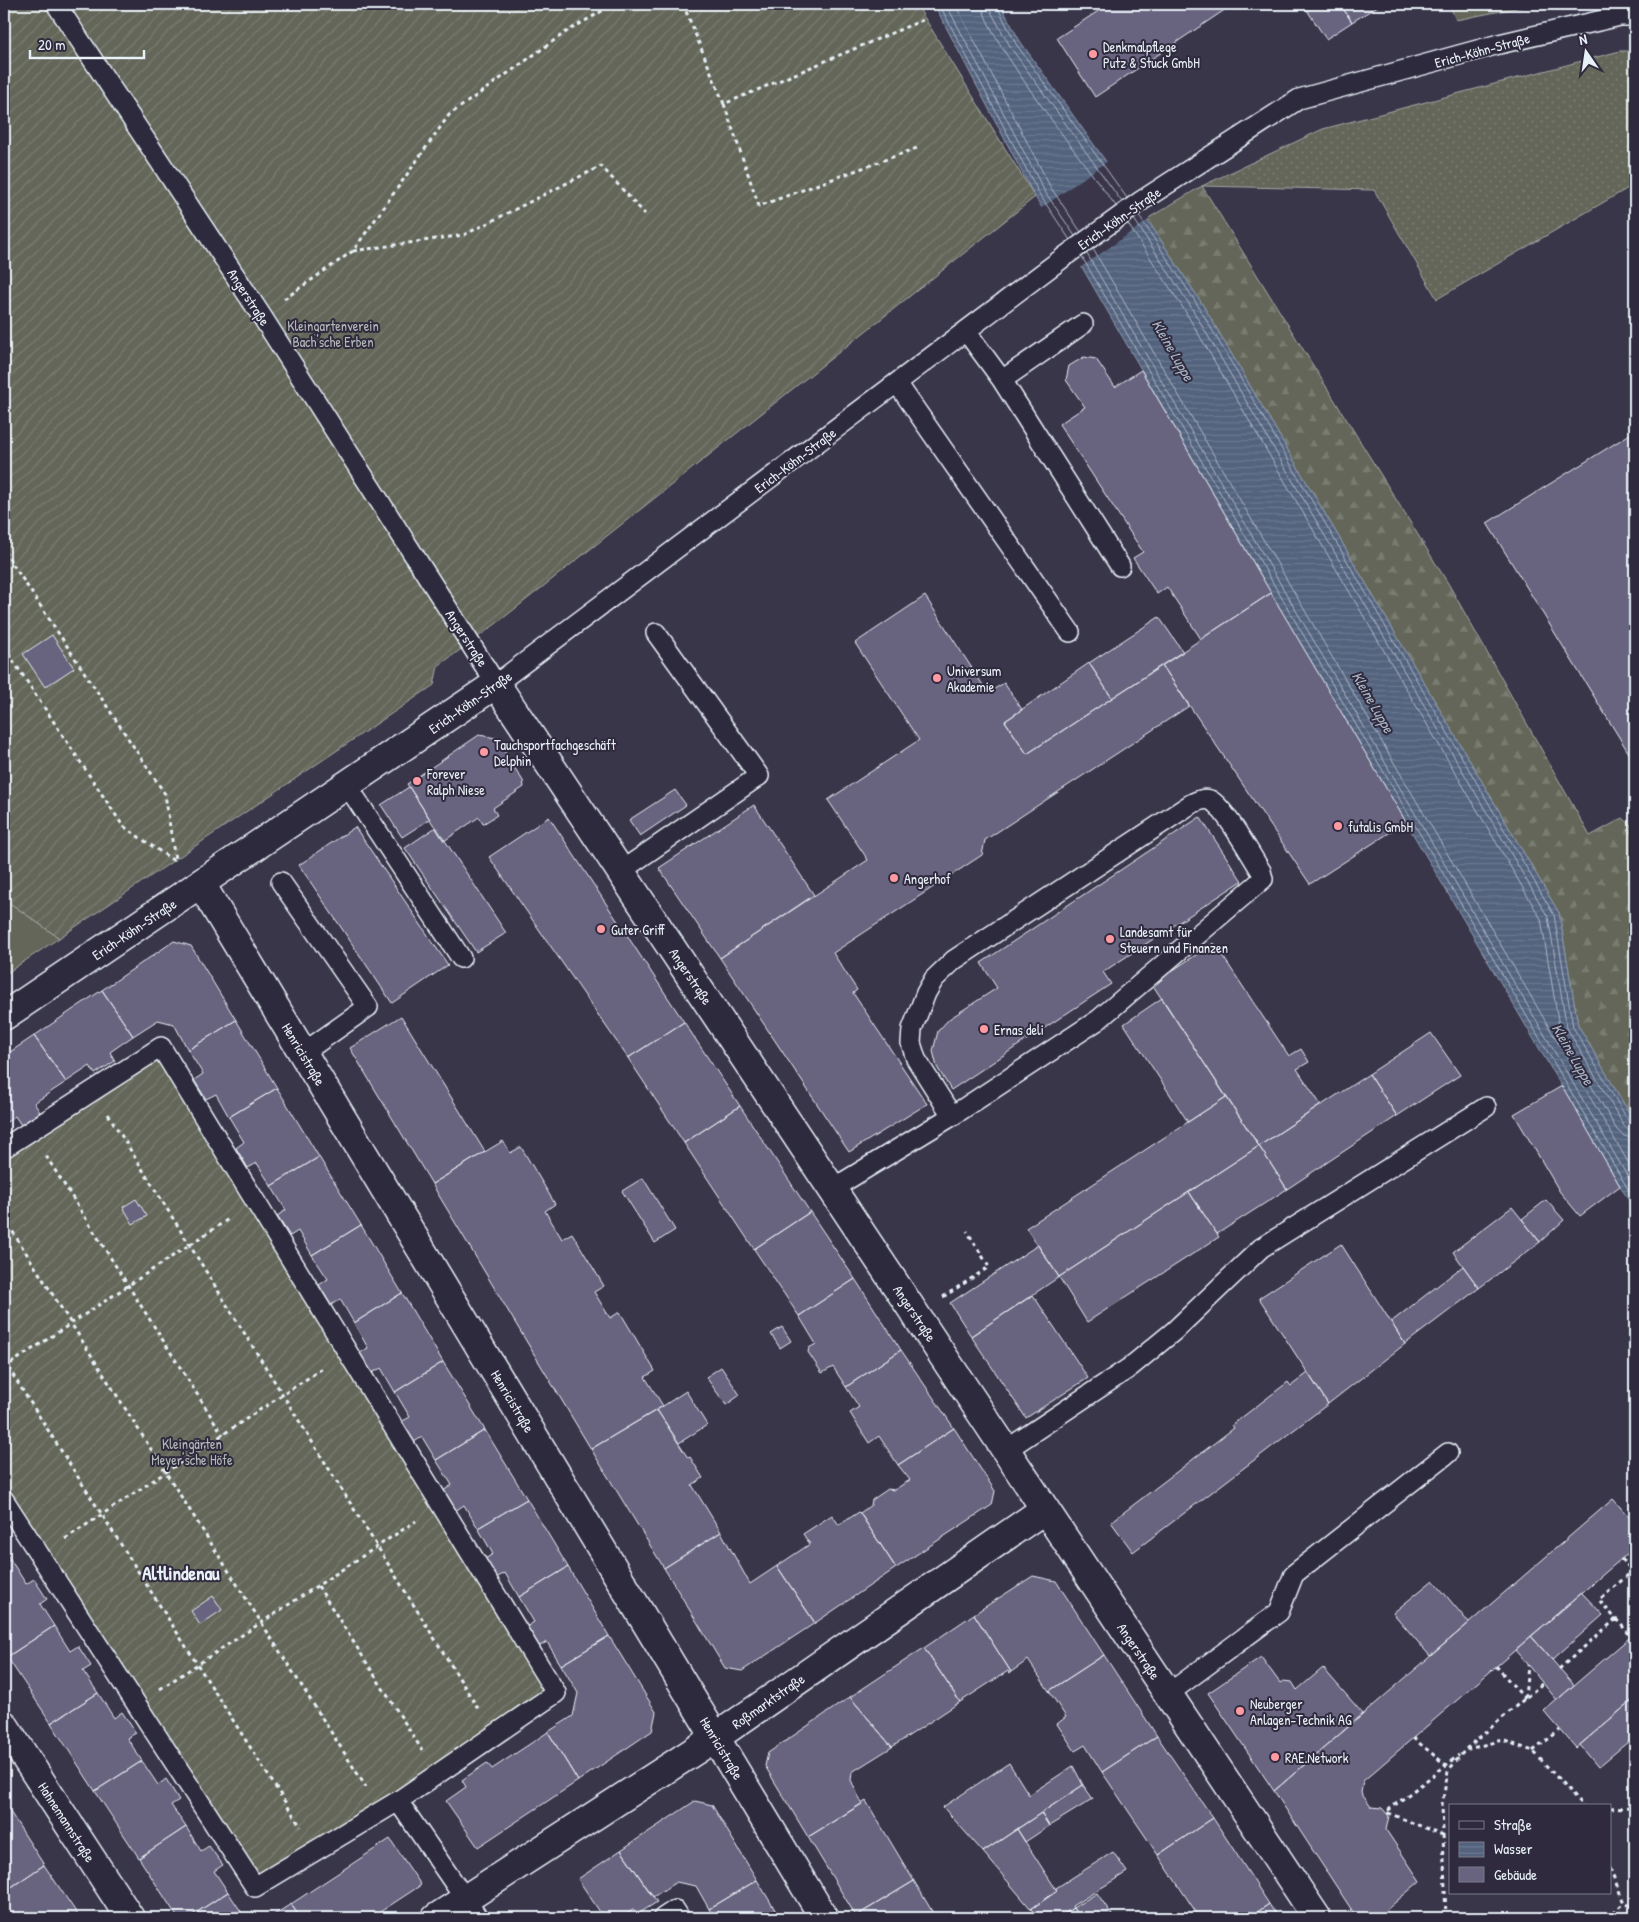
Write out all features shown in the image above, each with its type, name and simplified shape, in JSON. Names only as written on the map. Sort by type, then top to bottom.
[{"type":"street","name":"Erich-Köhn-Straße","points":[[4,1016],[496,684]]},
{"type":"street","name":"Angerstraße","points":[[496,684],[1317,1918]]},
{"type":"street","name":"Henricistraße","points":[[201,884],[824,1918]]},
{"type":"street","name":"Roßmarktstraße","points":[[436,1918],[472,1909],[1045,1509]]},
{"type":"street","name":"Hahnemannstraße","points":[[4,1725],[130,1918]]},
{"type":"lane","name":"Angerstraße","points":[[56,4],[261,315],[496,684]]},
{"type":"lane","name":"Erich-Köhn-Straße","points":[[496,684],[1068,254],[1141,201],[1299,99],[1499,44],[1620,16],[1635,16]]},
{"type":"lane","points":[[1002,380],[1083,324]]},
{"type":"lane","points":[[966,331],[1002,380],[1120,566]]},
{"type":"lane","points":[[897,384],[1070,632]]},
{"type":"lane","points":[[621,871],[759,776],[656,633]]},
{"type":"lane","points":[[347,785],[461,958]]},
{"type":"lane","points":[[832,1189],[952,1116],[1098,1020],[1263,879],[1261,871],[1224,813],[1211,800],[1200,800],[1191,804],[954,960],[934,979],[917,1011],[910,1043],[916,1059],[952,1116]]},
{"type":"lane","points":[[280,882],[368,1007],[303,1052]]},
{"type":"lane","points":[[4,1148],[161,1047],[556,1693],[398,1801],[255,1887],[4,1500]]},
{"type":"lane","points":[[1006,1450],[1129,1368],[1174,1331],[1261,1248],[1486,1107]]},
{"type":"lane","points":[[1168,1694],[1279,1612],[1294,1574],[1448,1453]]},
{"type":"lane","points":[[398,1801],[472,1909]]},
{"type":"lane","points":[[663,1918],[675,1910],[680,1918]]},
{"type":"path","points":[[261,315],[353,251],[449,115],[566,32],[614,4]]},
{"type":"path","points":[[684,4],[724,104],[759,206],[917,148]]},
{"type":"path","points":[[724,104],[925,19]]},
{"type":"path","points":[[353,251],[464,235],[601,166],[645,214]]},
{"type":"path","points":[[4,551],[165,794],[175,861]]},
{"type":"path","points":[[4,647],[123,826],[175,861],[201,884]]},
{"type":"path","points":[[94,1090],[494,1735]]},
{"type":"path","points":[[31,1131],[222,1435]]},
{"type":"path","points":[[5,1367],[255,1201]]},
{"type":"path","points":[[4,1218],[381,1810]]},
{"type":"path","points":[[916,1314],[989,1267],[967,1231]]},
{"type":"path","points":[[40,1556],[347,1352]]},
{"type":"path","points":[[4,1362],[5,1367],[316,1850]]},
{"type":"path","points":[[136,1704],[441,1505]]},
{"type":"path","points":[[1622,1559],[1634,1570],[1599,1600],[1631,1636]]},
{"type":"path","points":[[318,1586],[437,1774]]},
{"type":"path","points":[[1559,1669],[1616,1619]]},
{"type":"path","points":[[1525,1699],[1528,1665]]},
{"type":"path","points":[[1496,1666],[1525,1699]]},
{"type":"path","points":[[1443,1835],[1386,1812],[1465,1750],[1543,1683]]},
{"type":"path","points":[[1533,1751],[1560,1730]]},
{"type":"path","points":[[1412,1738],[1446,1765]]},
{"type":"path","points":[[1446,1918],[1442,1805],[1448,1770],[1465,1750],[1502,1740],[1533,1751],[1581,1804]]},
{"type":"path","points":[[1612,1808],[1635,1807]]},
{"type":"path","points":[[1612,1873],[1624,1903],[1635,1909]]},
{"type":"path","points":[[1607,1918],[1624,1903]]},
{"type":"green space","name":"Kleingartenverein Bach'sche Erben","points":[[4,4],[916,4],[1035,197],[497,623],[438,666],[434,685],[59,938],[4,899]]},
{"type":"green space","points":[[1449,4],[1536,4],[1456,20]]},
{"type":"green space","points":[[1620,51],[1635,51],[1635,184],[1437,299],[1374,190],[1202,186],[1323,129]]},
{"type":"green space","points":[[1202,186],[1449,585],[1590,836],[1623,818],[1635,829],[1635,1123],[1578,1025],[1559,913],[1201,302],[1147,219]]},
{"type":"green space","points":[[4,899],[59,938],[4,975]]},
{"type":"green space","name":"Kleingärten Meyer'sche Höfe","points":[[161,1047],[556,1693],[255,1887],[4,1500],[4,1148]]},
{"type":"water","name":"Kleine Luppe","points":[[934,4],[1000,4],[1020,41],[1147,219],[1201,302],[1559,913],[1578,1025],[1635,1123],[1635,1211],[1271,593],[1083,269],[1035,197]]},
{"type":"pier","points":[[1109,160],[1150,219],[1080,268],[1040,209]]},
{"type":"building","points":[[1109,4],[1222,4],[1226,9],[1095,97],[1057,38]]},
{"type":"building","points":[[1303,4],[1340,4],[1352,22],[1326,39]]},
{"type":"building","points":[[1340,4],[1381,4],[1352,22]]},
{"type":"building","points":[[1084,357],[1096,359],[1115,387],[1141,370],[1271,593],[1201,639],[1167,587],[1157,594],[1133,558],[1143,552],[1059,424],[1085,407],[1066,380],[1069,366]]},
{"type":"building","points":[[1635,431],[1635,763],[1487,523]]},
{"type":"building","points":[[1271,593],[1406,822],[1310,884],[1162,665]]},
{"type":"building","name":"Angerhof","points":[[925,596],[988,693],[1004,683],[1021,708],[1022,710],[1005,721],[1027,754],[1162,665],[1189,706],[985,840],[982,855],[833,953],[857,990],[853,993],[927,1104],[849,1152],[720,958],[868,860],[828,800],[919,740],[855,643]]},
{"type":"building","points":[[1159,617],[1183,652],[1112,698],[1089,663]]},
{"type":"building","points":[[52,635],[74,668],[45,687],[23,654]]},
{"type":"building","points":[[1089,663],[1112,698],[1027,754],[1005,721]]},
{"type":"building","points":[[479,735],[496,738],[523,781],[524,787],[493,808],[497,815],[483,824],[479,817],[444,841],[407,784]]},
{"type":"building","points":[[409,787],[430,819],[402,837],[381,805]]},
{"type":"building","points":[[675,790],[686,805],[640,836],[629,820]]},
{"type":"building","points":[[754,805],[814,895],[720,958],[659,868]]},
{"type":"building","points":[[549,817],[684,1022],[628,1058],[489,857]]},
{"type":"building","points":[[1200,817],[1242,881],[1103,972],[1111,984],[951,1090],[937,1067],[933,1051],[938,1031],[949,1019],[997,988],[981,963]]},
{"type":"building","points":[[355,827],[448,965],[392,1003],[299,865]]},
{"type":"building","points":[[436,827],[506,933],[476,952],[405,848]]},
{"type":"building","points":[[174,941],[191,946],[236,1020],[188,1050],[174,1024],[158,1020],[133,1036],[102,990]]},
{"type":"building","points":[[1214,943],[1289,1056],[1301,1049],[1309,1062],[1297,1069],[1321,1105],[1259,1146],[1152,984]]},
{"type":"building","points":[[102,990],[133,1036],[110,1052],[115,1061],[95,1074],[90,1066],[66,1082],[34,1036]]},
{"type":"building","points":[[1162,998],[1226,1097],[1188,1122],[1124,1024]]},
{"type":"building","points":[[401,1016],[485,1152],[432,1184],[350,1048]]},
{"type":"building","points":[[236,1020],[277,1088],[229,1117],[216,1094],[206,1099],[194,1080],[203,1074],[188,1050]]},
{"type":"building","points":[[684,1022],[740,1106],[684,1143],[628,1058]]},
{"type":"building","points":[[1431,1033],[1460,1075],[1397,1116],[1369,1074]]},
{"type":"building","points":[[34,1036],[66,1082],[34,1103],[40,1112],[21,1125],[15,1116],[4,1124],[4,1056]]},
{"type":"building","points":[[1369,1074],[1397,1116],[1287,1189],[1259,1146]]},
{"type":"building","points":[[1562,1086],[1620,1186],[1580,1216],[1560,1192],[1514,1114]]},
{"type":"building","points":[[277,1088],[319,1157],[271,1186],[257,1163],[248,1168],[236,1148],[244,1142],[229,1117]]},
{"type":"building","points":[[1226,1097],[1259,1146],[1059,1277],[1026,1228]]},
{"type":"building","points":[[740,1106],[810,1212],[754,1249],[684,1143]]},
{"type":"building","points":[[503,1141],[510,1153],[521,1147],[555,1204],[545,1211],[562,1239],[572,1233],[604,1286],[594,1292],[610,1318],[620,1312],[655,1371],[645,1377],[663,1406],[591,1449],[432,1184]]},
{"type":"building","points":[[1259,1146],[1287,1189],[1217,1234],[1189,1192]]},
{"type":"building","points":[[319,1157],[361,1225],[312,1255],[298,1231],[290,1236],[277,1216],[286,1210],[271,1186]]},
{"type":"building","points":[[643,1178],[675,1230],[655,1243],[622,1191]]},
{"type":"building","points":[[1189,1192],[1219,1237],[1087,1322],[1059,1277]]},
{"type":"building","points":[[136,1199],[147,1216],[133,1224],[123,1207]]},
{"type":"building","points":[[1546,1200],[1564,1220],[1540,1242],[1522,1219]]},
{"type":"building","points":[[1512,1207],[1540,1242],[1479,1288],[1453,1252]]},
{"type":"building","points":[[810,1212],[855,1279],[799,1316],[754,1249]]},
{"type":"building","points":[[361,1225],[402,1293],[354,1323],[340,1299],[331,1305],[319,1285],[328,1279],[312,1255]]},
{"type":"building","points":[[1341,1244],[1405,1344],[1328,1404],[1259,1298]]},
{"type":"building","points":[[1038,1245],[1059,1277],[971,1336],[950,1303]]},
{"type":"building","points":[[1463,1266],[1479,1288],[1405,1344],[1391,1322]]},
{"type":"building","points":[[855,1279],[901,1350],[846,1387],[833,1367],[822,1373],[808,1352],[809,1348],[816,1344],[799,1316]]},
{"type":"building","points":[[402,1293],[443,1362],[395,1392],[381,1368],[372,1373],[360,1353],[368,1348],[354,1323]]},
{"type":"building","points":[[1033,1295],[1088,1378],[1026,1418],[971,1336]]},
{"type":"building","points":[[782,1327],[791,1341],[780,1348],[771,1334]]},
{"type":"building","points":[[901,1350],[954,1428],[898,1465],[879,1436],[869,1443],[850,1413],[859,1407],[846,1387]]},
{"type":"building","points":[[443,1362],[485,1430],[436,1460],[422,1437],[414,1442],[401,1422],[410,1417],[395,1392]]},
{"type":"building","points":[[721,1367],[740,1395],[726,1405],[706,1377]]},
{"type":"building","points":[[1308,1373],[1328,1404],[1133,1552],[1111,1522],[1234,1428],[1232,1425],[1288,1382],[1291,1386]]},
{"type":"building","points":[[686,1391],[707,1425],[679,1443],[657,1410]]},
{"type":"building","points":[[657,1410],[703,1478],[692,1485],[721,1532],[664,1568],[591,1449]]},
{"type":"building","points":[[954,1428],[995,1491],[992,1505],[896,1568],[860,1513],[871,1505],[872,1500],[888,1489],[894,1490],[910,1480],[898,1465]]},
{"type":"building","points":[[485,1430],[527,1499],[478,1528],[464,1505],[455,1511],[443,1491],[452,1485],[436,1460]]},
{"type":"building","points":[[527,1499],[568,1567],[519,1597],[505,1573],[496,1578],[485,1559],[493,1554],[478,1528]]},
{"type":"building","points":[[1613,1499],[1635,1524],[1635,1547],[1363,1781],[1361,1793],[1371,1807],[1382,1808],[1389,1816],[1386,1830],[1420,1881],[1377,1918],[1357,1918],[1274,1791]]},
{"type":"building","points":[[859,1512],[896,1568],[815,1623],[777,1566],[810,1544],[803,1534],[832,1515],[839,1525]]},
{"type":"building","points":[[721,1532],[750,1584],[777,1566],[815,1623],[742,1671],[725,1668],[664,1568]]},
{"type":"building","points":[[4,1549],[10,1559],[4,1564]]},
{"type":"building","points":[[10,1559],[26,1584],[34,1579],[47,1599],[40,1604],[54,1626],[7,1657],[4,1651],[4,1564]]},
{"type":"building","points":[[568,1567],[609,1636],[561,1665],[547,1642],[538,1647],[526,1627],[534,1622],[519,1597]]},
{"type":"building","points":[[1033,1576],[1056,1581],[1104,1655],[1049,1691],[1028,1660],[1011,1672],[974,1614]]},
{"type":"building","points":[[1433,1580],[1469,1623],[1430,1656],[1393,1613]]},
{"type":"building","points":[[1582,1593],[1603,1615],[1552,1660],[1531,1636]]},
{"type":"building","points":[[213,1596],[222,1610],[200,1625],[191,1611]]},
{"type":"building","points":[[974,1614],[1011,1672],[1009,1673],[1008,1671],[960,1702],[924,1648]]},
{"type":"building","points":[[54,1626],[70,1651],[78,1646],[91,1666],[83,1671],[98,1693],[51,1723],[7,1657]]},
{"type":"building","points":[[1635,1633],[1635,1698],[1576,1748],[1544,1711]]},
{"type":"building","points":[[609,1636],[656,1712],[652,1731],[578,1781],[548,1732],[573,1716],[578,1693],[561,1665]]},
{"type":"building","points":[[1531,1636],[1574,1685],[1557,1700],[1515,1650]]},
{"type":"building","points":[[924,1648],[960,1702],[892,1747],[850,1697]]},
{"type":"building","points":[[1104,1655],[1157,1736],[1102,1772],[1085,1745],[1075,1751],[1057,1724],[1066,1717],[1049,1691]]},
{"type":"building","points":[[1261,1657],[1280,1683],[1283,1681],[1292,1682],[1297,1690],[1323,1668],[1363,1714],[1274,1791],[1208,1693]]},
{"type":"building","points":[[98,1693],[114,1718],[122,1712],[136,1733],[127,1738],[142,1761],[95,1791],[51,1723]]},
{"type":"building","points":[[850,1697],[892,1747],[852,1772],[851,1780],[862,1804],[808,1837],[765,1766],[768,1753]]},
{"type":"building","points":[[1635,1698],[1635,1736],[1598,1767],[1580,1745]]},
{"type":"building","points":[[548,1732],[578,1781],[478,1847],[446,1801],[466,1787],[462,1780],[487,1763],[492,1769]]},
{"type":"building","points":[[1157,1736],[1213,1818],[1158,1855],[1102,1772]]},
{"type":"building","points":[[142,1761],[158,1785],[166,1779],[179,1800],[171,1805],[186,1827],[139,1858],[95,1791]]},
{"type":"building","points":[[1009,1763],[1029,1795],[1073,1766],[1083,1785],[983,1852],[943,1807]]},
{"type":"building","points":[[1083,1785],[1093,1799],[1049,1826],[1041,1813]]},
{"type":"building","points":[[695,1801],[712,1805],[757,1880],[709,1909],[696,1886],[676,1882],[653,1897],[621,1850]]},
{"type":"building","points":[[866,1801],[914,1881],[856,1916],[808,1837]]},
{"type":"building","points":[[4,1805],[44,1865],[4,1892]]},
{"type":"building","points":[[1041,1813],[1049,1826],[1025,1842],[1017,1829]]},
{"type":"building","points":[[1213,1818],[1269,1904],[1249,1918],[1200,1918],[1158,1855]]},
{"type":"building","points":[[186,1827],[201,1851],[209,1846],[223,1865],[214,1871],[228,1892],[188,1918],[178,1918],[139,1858]]},
{"type":"building","points":[[1017,1829],[1057,1891],[1031,1909],[983,1852]]},
{"type":"building","points":[[390,1839],[421,1885],[371,1918],[300,1918],[291,1904]]},
{"type":"building","points":[[621,1850],[657,1902],[638,1914],[634,1909],[621,1918],[604,1918],[578,1879]]},
{"type":"building","points":[[1113,1852],[1127,1872],[1072,1906],[1073,1908],[1058,1918],[1039,1918],[1031,1909],[1057,1891],[1056,1888]]},
{"type":"building","points":[[44,1865],[80,1918],[4,1918],[4,1892]]},
{"type":"building","points":[[757,1880],[780,1918],[715,1918],[709,1909]]},
{"type":"building","points":[[914,1881],[936,1918],[857,1918],[856,1916]]},
{"type":"building","points":[[228,1892],[244,1916],[257,1918],[188,1918]]},
{"type":"building","points":[[1097,1893],[1114,1918],[1080,1918],[1073,1908]]},
{"type":"building","points":[[291,1904],[300,1918],[269,1918]]},
{"type":"building","points":[[1269,1904],[1278,1918],[1249,1918]]},
{"type":"building","points":[[1073,1908],[1080,1918],[1058,1918]]},
{"type":"place","name":"Denkmalpflege Putz & Stuck GmbH","points":[[1093,54]]},
{"type":"place","name":"Universum Akademie","points":[[937,678]]},
{"type":"place","name":"Tauchsportfachgeschäft Delphin","points":[[484,752]]},
{"type":"place","name":"Forever Ralph Niese","points":[[417,781]]},
{"type":"place","name":"futalis GmbH","points":[[1338,826]]},
{"type":"place","name":"Angerhof","points":[[894,878]]},
{"type":"place","name":"Guter Griff","points":[[601,929]]},
{"type":"place","name":"Landesamt für Steuern und Finanzen","points":[[1110,939]]},
{"type":"place","name":"Ernas deli","points":[[984,1029]]},
{"type":"place","name":"Neuberger Anlagen-Technik AG","points":[[1240,1711]]},
{"type":"place","name":"RAE.Network","points":[[1275,1757]]},
{"type":"district","name":"Altlindenau","points":[[181,1573]]}]
